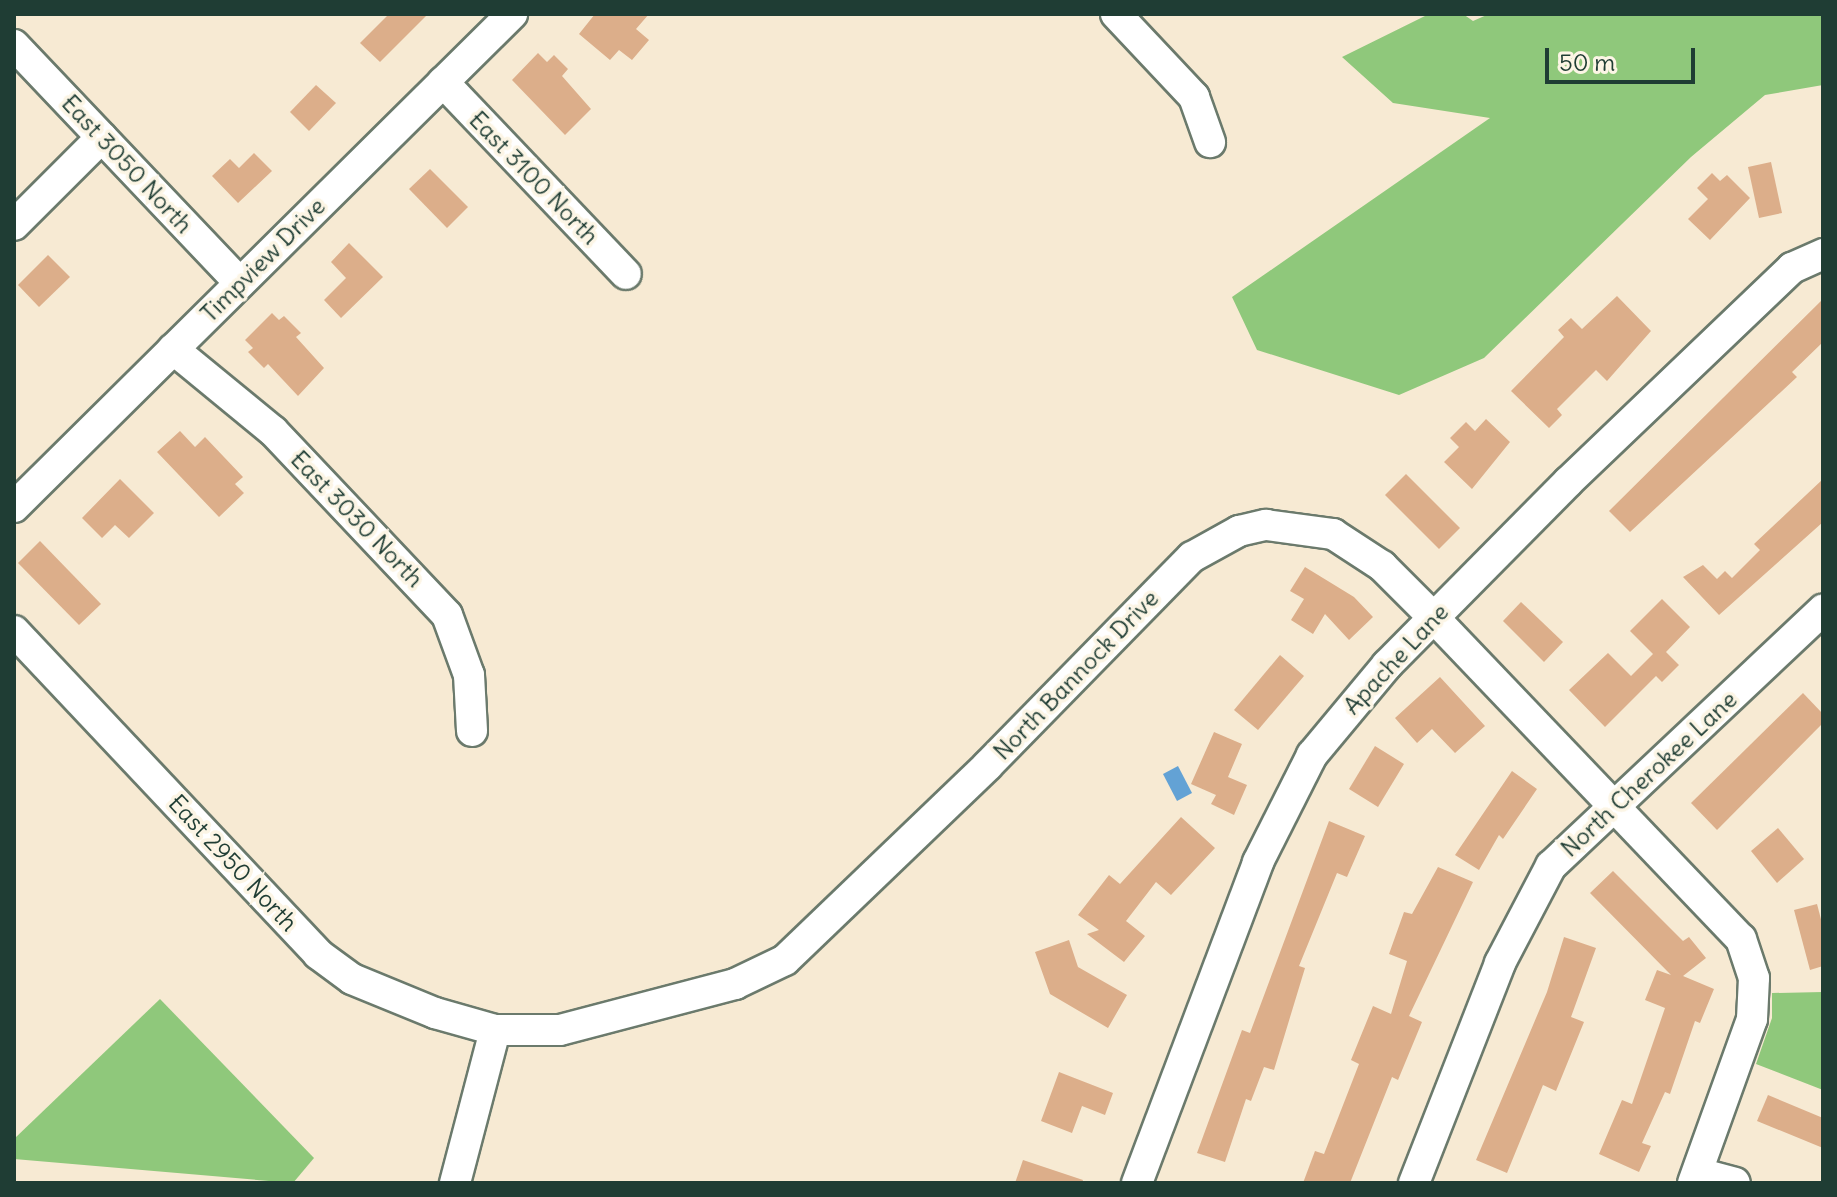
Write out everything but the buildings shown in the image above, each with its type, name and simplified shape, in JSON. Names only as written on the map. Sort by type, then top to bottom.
[{"type":"street","name":"Timpview Drive","points":[[14,507],[512,14]]},
{"type":"street","points":[[1116,14],[1194,97],[1210,142]]},
{"type":"street","name":"East 3050 North","points":[[14,45],[240,283]]},
{"type":"street","name":"East 3100 North","points":[[443,82],[626,274]]},
{"type":"street","points":[[14,225],[102,137]]},
{"type":"street","name":"Apache Lane","points":[[1137,1183],[1258,862],[1312,755],[1344,712],[1434,618],[1792,268],[1823,254]]},
{"type":"street","name":"East 3030 North","points":[[173,349],[273,431],[447,615],[469,675],[472,731]]},
{"type":"street","name":"North Bannock Drive","points":[[495,1030],[560,1030],[735,984],[785,960],[977,776],[1192,557],[1239,531],[1292,525],[1333,534],[1382,566],[1741,939],[1754,978],[1752,1019],[1695,1178]]},
{"type":"street","name":"North Cherokee Lane","points":[[1414,1183],[1500,963],[1551,866],[1818,624]]},
{"type":"street","name":"East 2950 North","points":[[14,631],[318,954],[352,979],[419,1008],[495,1030]]},
{"type":"street","points":[[455,1183],[495,1030]]},
{"type":"street","points":[[1695,1178],[1735,1183]]},
{"type":"green space","points":[[1429,14],[1463,14],[1473,21],[1489,14],[1823,14],[1823,85],[1765,95],[1691,157],[1484,358],[1399,395],[1257,350],[1232,297],[1490,118],[1393,103],[1342,57]]},
{"type":"green space","points":[[1823,992],[1823,1090],[1756,1064],[1772,1018],[1772,993]]},
{"type":"green space","points":[[160,999],[314,1158],[293,1183],[14,1159],[14,1139]]},
{"type":"water","points":[[1178,766],[1192,793],[1177,801],[1163,774]]}]
